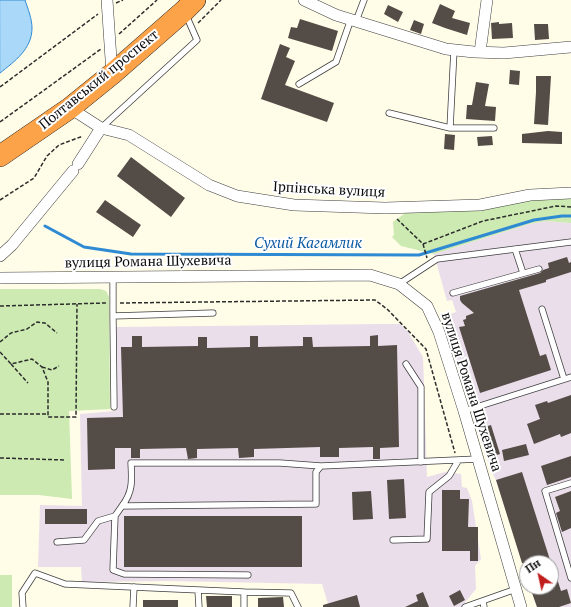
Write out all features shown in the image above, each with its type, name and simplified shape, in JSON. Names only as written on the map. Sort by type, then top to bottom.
[{"type":"highway","name":"Полтавський проспект","points":[[0,156],[70,108],[190,13]]},
{"type":"street","points":[[304,0],[336,15],[446,49],[504,53],[571,47]]},
{"type":"street","points":[[480,52],[487,0]]},
{"type":"street","points":[[107,3],[112,74]]},
{"type":"street","name":"Ірпінська вулиця","points":[[70,108],[101,128],[129,135],[209,185],[237,196],[294,206],[385,208],[480,205],[530,195],[571,193]]},
{"type":"street","points":[[0,256],[12,245],[75,168],[101,128]]},
{"type":"street","name":"вулиця Романа Шухевича","points":[[0,278],[370,275],[399,284],[428,306],[439,332],[464,411],[521,607]]},
{"type":"lane","points":[[299,84],[336,62],[353,20],[364,0]]},
{"type":"lane","points":[[101,128],[197,40],[190,13]]},
{"type":"lane","points":[[450,128],[454,50]]},
{"type":"lane","points":[[389,113],[450,128],[494,128]]},
{"type":"lane","points":[[399,284],[437,260],[571,242]]},
{"type":"lane","points":[[516,249],[523,273]]},
{"type":"lane","points":[[453,292],[539,268]]},
{"type":"lane","points":[[113,278],[114,407]]},
{"type":"lane","points":[[542,309],[564,379]]},
{"type":"lane","points":[[113,316],[213,313]]},
{"type":"lane","points":[[406,364],[421,387],[421,462]]},
{"type":"lane","points":[[464,411],[571,377]]},
{"type":"lane","points":[[248,575],[124,574],[114,570],[115,516],[128,498],[132,485],[131,463],[280,463],[321,466],[478,459]]},
{"type":"lane","points":[[393,540],[427,539],[428,492],[449,476],[458,461]]},
{"type":"lane","points":[[122,506],[316,504],[316,472],[321,466]]},
{"type":"lane","points":[[571,483],[545,491],[571,578]]},
{"type":"lane","points":[[57,542],[84,540],[98,521],[115,516]]},
{"type":"lane","points":[[23,607],[22,593],[35,573],[65,584],[291,593],[298,607]]},
{"type":"lane","points":[[133,607],[134,587]]},
{"type":"lane","points":[[465,607],[516,589]]},
{"type":"lane","points":[[198,590],[199,607]]},
{"type":"lane","points":[[244,592],[244,607]]},
{"type":"lane","points":[[482,601],[484,607]]},
{"type":"path","points":[[0,87],[107,3],[123,0]]},
{"type":"path","points":[[0,122],[90,58],[157,0]]},
{"type":"path","points":[[190,13],[221,0]]},
{"type":"path","points":[[0,200],[34,178],[47,156],[59,145],[101,128]]},
{"type":"path","points":[[423,244],[483,221],[556,206],[571,207]]},
{"type":"path","points":[[385,208],[423,244],[426,256]]},
{"type":"path","points":[[0,306],[375,300],[387,309],[426,349],[451,443],[458,461]]},
{"type":"path","points":[[0,414],[48,414],[48,417],[76,417],[77,304]]},
{"type":"path","points":[[0,342],[11,333],[27,329],[37,322],[45,323],[57,333]]},
{"type":"path","points":[[0,352],[28,383]]},
{"type":"path","points":[[12,364],[32,359],[42,367],[52,370],[60,366]]},
{"type":"path","points":[[42,367],[48,382],[48,414]]},
{"type":"path","points":[[0,458],[65,460]]},
{"type":"shaded area","points":[[545,221],[571,223],[571,607],[537,607],[533,595],[559,595],[559,555],[520,555],[496,480],[491,471],[474,420],[483,415],[479,403],[469,401],[443,317],[456,312],[452,300],[447,301],[434,254],[529,224]]},
{"type":"shaded area","points":[[400,324],[408,332],[423,357],[427,477],[445,472],[461,474],[462,487],[467,488],[472,501],[481,559],[475,566],[476,589],[463,605],[464,607],[329,607],[322,584],[168,581],[82,582],[81,567],[38,567],[40,505],[82,506],[80,414],[116,411],[116,327]]},
{"type":"green space","points":[[571,197],[571,223],[545,221],[529,224],[434,254],[401,246],[392,237],[394,235],[393,222],[408,211],[519,200]]},
{"type":"green space","points":[[0,289],[100,289],[106,291],[109,297],[110,409],[69,411],[72,499],[39,495],[0,495]]},
{"type":"green space","points":[[0,575],[12,575],[12,607],[0,607]]},
{"type":"water","points":[[0,0],[25,0],[31,18],[32,28],[29,42],[22,54],[0,73]]},
{"type":"building","points":[[440,4],[455,11],[452,18],[470,23],[467,35],[432,23]]},
{"type":"building","points":[[388,5],[403,12],[398,22],[384,14]]},
{"type":"building","points":[[300,19],[338,31],[332,51],[288,38],[291,27],[297,28]]},
{"type":"building","points":[[414,20],[424,24],[421,34],[410,30]]},
{"type":"building","points":[[499,22],[499,24],[512,23],[513,38],[492,39],[491,23]]},
{"type":"building","points":[[534,24],[548,24],[549,39],[535,40]]},
{"type":"building","points":[[280,44],[290,48],[286,57],[295,61],[285,85],[334,103],[327,122],[261,99]]},
{"type":"building","points":[[510,70],[520,71],[519,85],[509,84]]},
{"type":"building","points":[[536,76],[551,76],[548,125],[534,124]]},
{"type":"building","points":[[476,82],[489,84],[485,106],[496,107],[495,121],[466,119],[467,105],[472,105]]},
{"type":"building","points":[[548,131],[562,132],[562,144],[522,143],[522,134]]},
{"type":"building","points":[[445,134],[455,135],[454,150],[444,149]]},
{"type":"building","points":[[492,136],[493,145],[478,146],[477,137]]},
{"type":"building","points":[[131,157],[185,198],[171,217],[117,176]]},
{"type":"building","points":[[105,200],[141,225],[133,237],[96,212]]},
{"type":"building","points":[[567,257],[569,263],[571,262],[571,272],[546,280],[546,282],[519,290],[540,356],[546,354],[551,370],[480,393],[459,327],[465,326],[463,320],[466,319],[466,316],[474,313],[462,303],[460,296],[540,273],[549,268],[548,263]]},
{"type":"building","points":[[378,335],[378,346],[397,345],[399,447],[380,448],[380,459],[373,459],[373,447],[339,448],[339,457],[320,457],[320,447],[254,449],[254,457],[239,458],[238,448],[197,449],[197,458],[188,459],[186,448],[140,449],[140,458],[131,458],[131,448],[115,448],[115,469],[88,470],[87,418],[123,417],[121,347],[132,347],[132,336],[142,336],[142,347],[198,346],[198,337],[207,337],[207,348],[250,347],[250,336],[258,336],[258,347],[303,346],[303,337],[312,337],[313,347],[370,346],[370,336]]},
{"type":"building","points":[[571,395],[571,433],[561,437],[560,434],[534,444],[527,424],[540,419],[535,405],[547,401],[548,403]]},
{"type":"building","points":[[491,425],[500,454],[490,457],[481,428]]},
{"type":"building","points":[[526,444],[529,455],[504,461],[502,450]]},
{"type":"building","points":[[571,456],[571,477],[547,485],[541,466]]},
{"type":"building","points":[[522,472],[548,555],[519,555],[496,480]]},
{"type":"building","points":[[404,479],[406,518],[389,519],[387,480]]},
{"type":"building","points":[[442,490],[460,490],[460,499],[469,499],[468,527],[478,527],[478,561],[470,561],[470,551],[442,551]]},
{"type":"building","points":[[371,491],[373,519],[353,520],[352,492]]},
{"type":"building","points":[[571,491],[571,528],[562,532],[556,513],[560,511],[555,497]]},
{"type":"building","points":[[45,509],[87,509],[87,524],[45,524]]},
{"type":"building","points":[[124,516],[302,516],[302,567],[124,567]]},
{"type":"building","points":[[559,585],[561,591],[567,589],[571,603],[559,607],[537,607],[533,595],[559,595]]},
{"type":"building","points":[[460,590],[465,600],[454,606],[449,596]]},
{"type":"building","points":[[423,592],[429,607],[405,607],[418,601],[416,595]]},
{"type":"building","points":[[357,595],[360,607],[323,607],[323,605]]},
{"type":"building","points":[[206,596],[232,596],[232,607],[207,607]]},
{"type":"building","points":[[283,597],[284,607],[258,607],[258,598]]},
{"type":"building","points":[[143,600],[178,600],[178,607],[143,607]]},
{"type":"waterway","name":"Сухий Кагамлик","points":[[45,226],[84,247],[131,254],[419,255],[534,220],[571,216]]}]
